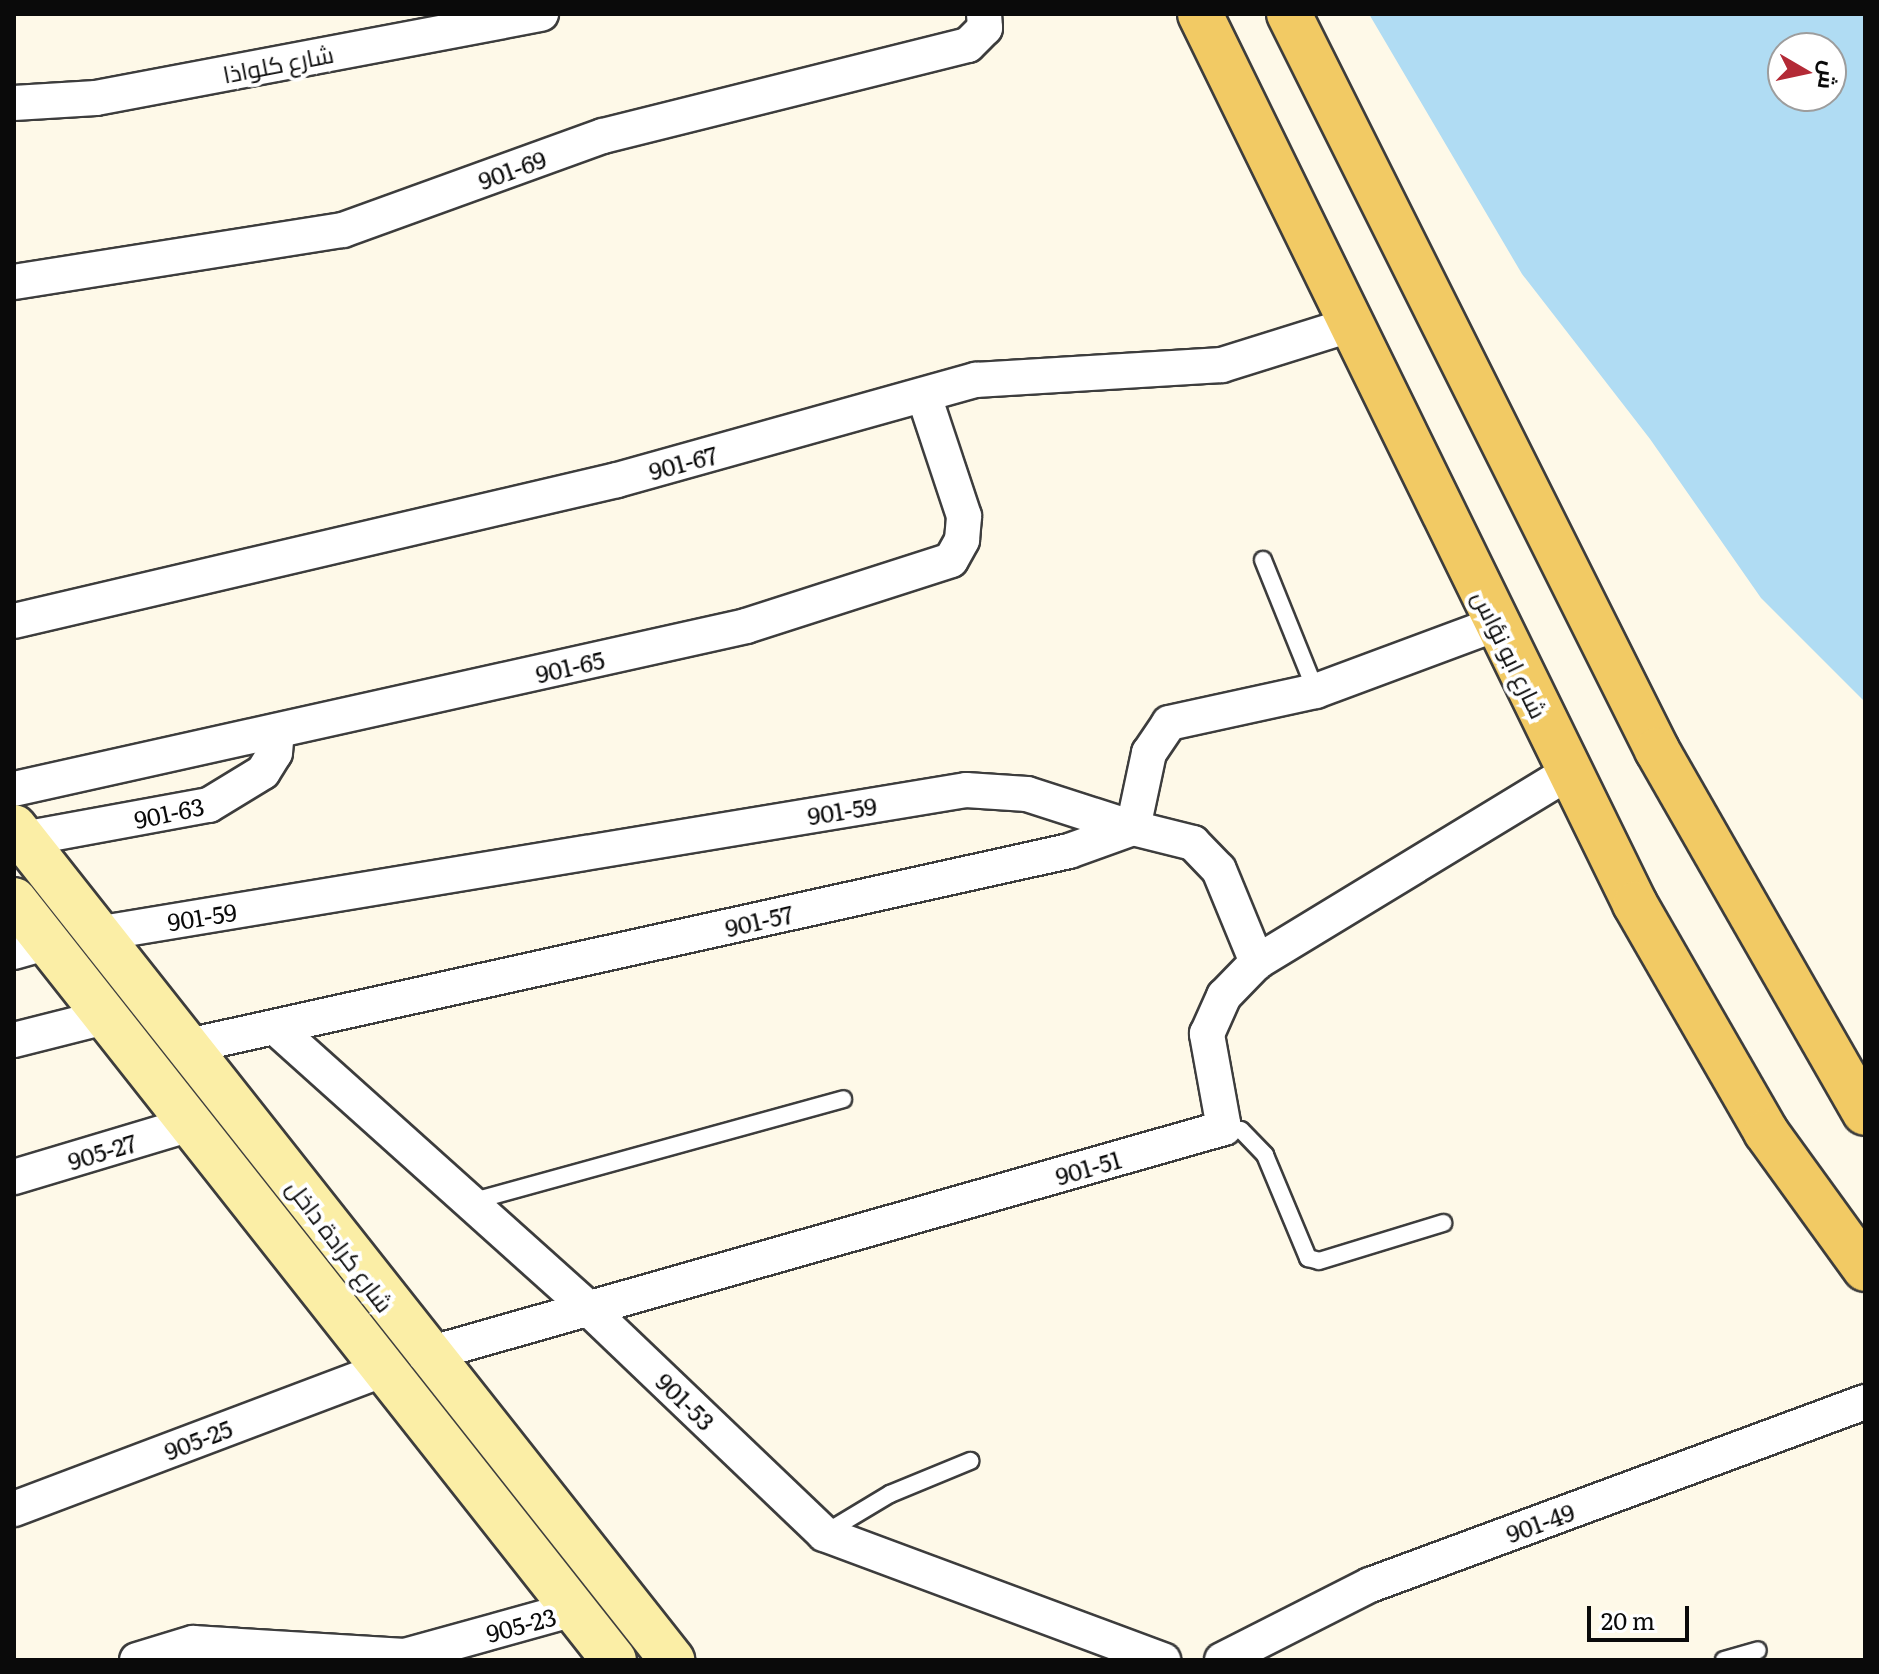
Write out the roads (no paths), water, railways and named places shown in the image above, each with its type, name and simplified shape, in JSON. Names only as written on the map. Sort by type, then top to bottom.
[{"type":"main road","name":"شارع ابو نؤاس","points":[[1200,14],[1353,324],[1568,773],[1766,1132],[1865,1269]]},
{"type":"main road","points":[[1289,14],[1657,750],[1865,1113]]},
{"type":"main road","name":"شارع كرادة داخل","points":[[18,833],[188,1046],[425,1355],[672,1660]]},
{"type":"main road","name":"شارع كرادة داخل","points":[[14,900],[30,947],[105,1017],[614,1660]]},
{"type":"street","name":"شارع كلواذا","points":[[14,103],[96,98],[541,14]]},
{"type":"street","name":"901-69","points":[[14,282],[343,230],[603,136],[968,45],[985,28],[984,14]]},
{"type":"street","name":"901-67","points":[[14,621],[617,480],[924,396],[1020,374],[1153,373],[1222,365],[1353,324]]},
{"type":"street","name":"901-65","points":[[14,789],[746,626],[951,560],[962,540],[964,516],[924,396]]},
{"type":"street","points":[[1257,962],[1219,870],[1193,843],[1133,828],[1149,753],[1169,723],[1316,691],[1496,624]]},
{"type":"street","name":"901-63","points":[[18,833],[188,811],[229,797],[270,763],[277,731]]},
{"type":"street","points":[[1224,1128],[1207,1034],[1224,996],[1257,962],[1568,773]]},
{"type":"street","name":"901-59","points":[[96,934],[966,790],[1027,794],[1133,828]]},
{"type":"street","name":"901-57","points":[[188,1046],[1069,851],[1133,828]]},
{"type":"street","points":[[14,1040],[105,1017]]},
{"type":"street","name":"901-53","points":[[276,1028],[591,1311],[824,1534],[1163,1660]]},
{"type":"street","name":"905-27","points":[[14,1177],[191,1124]]},
{"type":"street","name":"901-51","points":[[425,1355],[591,1311],[1224,1128]]},
{"type":"street","name":"905-25","points":[[14,1509],[382,1370]]},
{"type":"street","name":"901-49","points":[[1222,1660],[1370,1585],[1865,1402]]},
{"type":"street","name":"905-23","points":[[137,1660],[193,1643],[405,1656],[574,1609]]},
{"type":"lane","points":[[1263,560],[1316,691]]},
{"type":"lane","points":[[470,1202],[843,1099]]},
{"type":"lane","points":[[1224,1128],[1241,1130],[1265,1155],[1308,1258],[1319,1261],[1443,1223]]},
{"type":"lane","points":[[824,1534],[890,1494],[970,1461]]},
{"type":"lane","points":[[1724,1660],[1758,1650]]},
{"type":"water","points":[[1369,14],[1865,14],[1865,702],[1761,598],[1650,439],[1522,274]]}]
